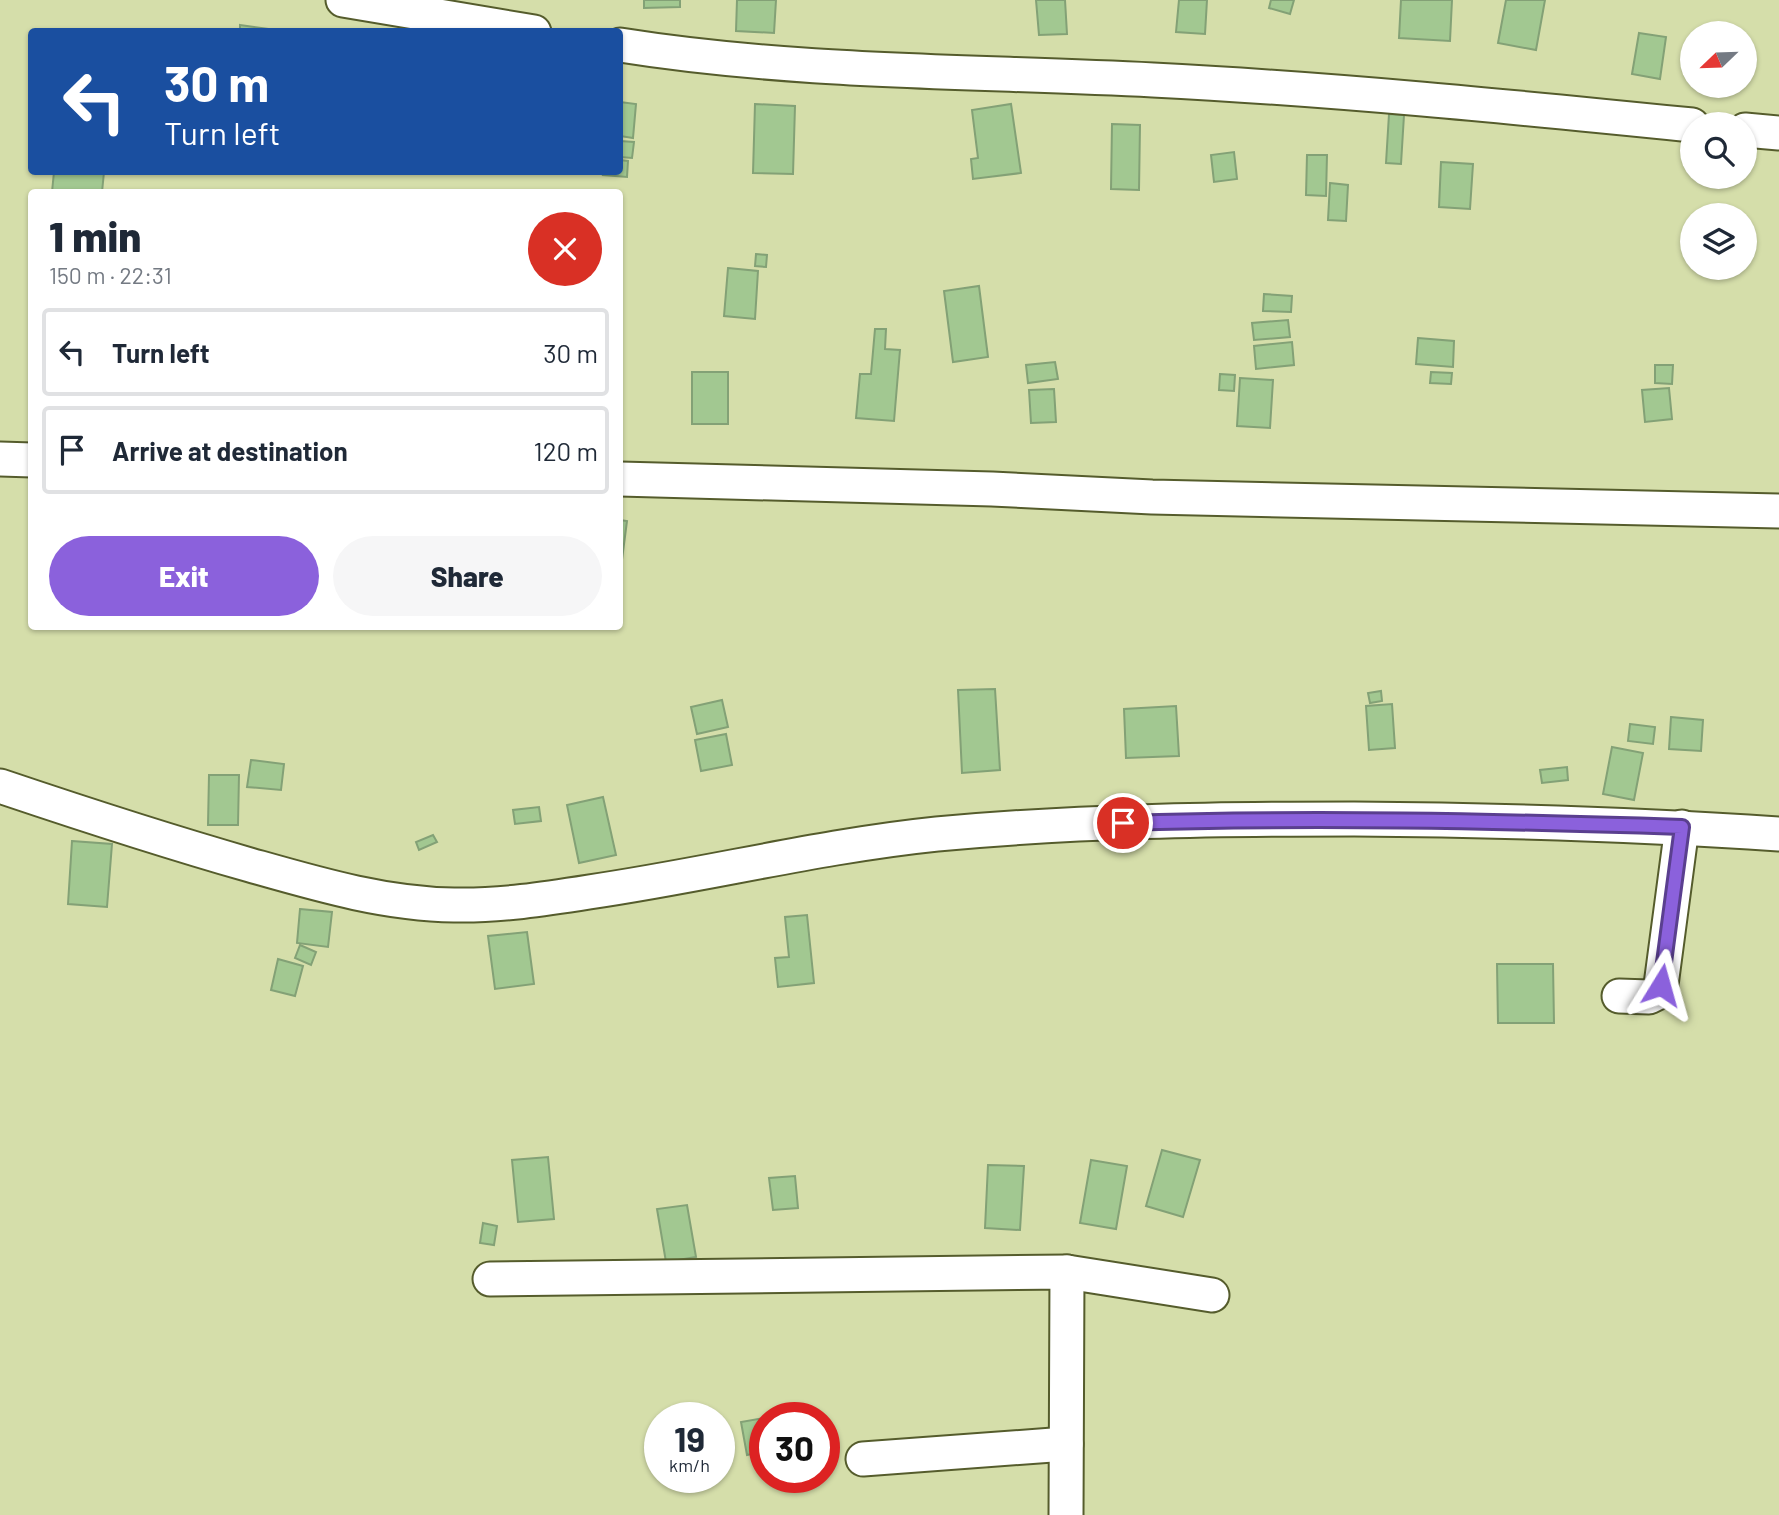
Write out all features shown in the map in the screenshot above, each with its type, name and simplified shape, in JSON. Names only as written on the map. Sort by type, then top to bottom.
[{"type":"street","points":[[343,0],[510,28]]},
{"type":"street","points":[[623,46],[667,53],[795,64],[1274,87],[1680,124]]},
{"type":"street","points":[[1757,131],[1779,133]]},
{"type":"street","points":[[0,459],[28,460]]},
{"type":"street","points":[[623,479],[1152,496],[1779,511]]},
{"type":"street","points":[[0,786],[128,830],[317,884],[395,901],[456,906],[546,898],[629,886],[865,842],[1073,825],[1262,819],[1447,820],[1682,827],[1779,834]]},
{"type":"street","points":[[1619,996],[1649,998],[1657,993],[1682,827]]},
{"type":"street","points":[[1066,1272],[1066,1515]]},
{"type":"street","points":[[490,1279],[1066,1272],[1212,1294]]},
{"type":"street","points":[[863,1459],[1066,1444]]},
{"type":"building","points":[[644,0],[680,0],[680,7],[644,8]]},
{"type":"building","points":[[737,0],[776,0],[774,33],[736,31]]},
{"type":"building","points":[[1036,0],[1065,0],[1067,34],[1039,35]]},
{"type":"building","points":[[1179,0],[1207,0],[1205,34],[1176,32]]},
{"type":"building","points":[[1271,0],[1294,0],[1290,14],[1269,8]]},
{"type":"building","points":[[1401,0],[1452,0],[1450,41],[1399,38]]},
{"type":"building","points":[[1506,0],[1545,0],[1536,50],[1498,43]]},
{"type":"building","points":[[240,25],[262,28],[240,28]]},
{"type":"building","points":[[1639,33],[1666,37],[1660,79],[1632,74]]},
{"type":"building","points":[[623,102],[636,104],[633,138],[623,136]]},
{"type":"building","points":[[755,104],[795,106],[793,174],[753,173]]},
{"type":"building","points":[[1011,104],[1021,173],[973,179],[971,159],[978,158],[972,110]]},
{"type":"building","points":[[1389,114],[1404,115],[1401,164],[1386,163]]},
{"type":"building","points":[[1112,124],[1140,125],[1139,190],[1111,189]]},
{"type":"building","points":[[623,141],[634,142],[632,158],[623,157]]},
{"type":"building","points":[[1234,152],[1237,179],[1214,182],[1211,155]]},
{"type":"building","points":[[1307,155],[1327,155],[1326,196],[1306,195]]},
{"type":"building","points":[[623,160],[628,161],[627,177],[603,175],[623,175]]},
{"type":"building","points":[[1441,162],[1473,164],[1470,209],[1439,207]]},
{"type":"building","points":[[54,175],[104,175],[102,189],[52,189]]},
{"type":"building","points":[[1330,183],[1348,185],[1346,221],[1328,220]]},
{"type":"building","points":[[756,254],[767,255],[766,267],[755,266]]},
{"type":"building","points":[[728,268],[758,271],[755,319],[724,316]]},
{"type":"building","points":[[979,286],[988,357],[953,362],[944,291]]},
{"type":"building","points":[[1264,294],[1292,296],[1291,312],[1263,311]]},
{"type":"building","points":[[1288,320],[1290,337],[1254,340],[1252,323]]},
{"type":"building","points":[[875,329],[886,329],[885,349],[900,350],[894,421],[856,418],[860,374],[871,374]]},
{"type":"building","points":[[1418,338],[1454,341],[1453,367],[1416,364]]},
{"type":"building","points":[[1292,342],[1294,365],[1256,369],[1254,346]]},
{"type":"building","points":[[1055,362],[1058,379],[1028,383],[1026,365]]},
{"type":"building","points":[[1655,365],[1673,365],[1672,384],[1655,383]]},
{"type":"building","points":[[692,372],[728,372],[728,424],[692,424]]},
{"type":"building","points":[[1431,372],[1452,373],[1451,384],[1430,383]]},
{"type":"building","points":[[1220,374],[1235,375],[1234,391],[1219,390]]},
{"type":"building","points":[[1240,378],[1273,380],[1270,428],[1237,426]]},
{"type":"building","points":[[1669,388],[1672,419],[1645,422],[1642,390]]},
{"type":"building","points":[[1054,389],[1056,422],[1031,423],[1029,390]]},
{"type":"building","points":[[623,520],[627,521],[623,552]]},
{"type":"building","points":[[995,689],[1000,770],[962,773],[958,690]]},
{"type":"building","points":[[1381,691],[1382,701],[1370,703],[1368,693]]},
{"type":"building","points":[[722,700],[728,727],[697,734],[691,707]]},
{"type":"building","points":[[1392,704],[1395,748],[1369,750],[1366,706]]},
{"type":"building","points":[[1176,706],[1179,756],[1126,758],[1124,709]]},
{"type":"building","points":[[1671,717],[1703,720],[1701,751],[1669,749]]},
{"type":"building","points":[[1630,724],[1655,727],[1653,744],[1628,741]]},
{"type":"building","points":[[726,734],[732,765],[701,771],[695,740]]},
{"type":"building","points":[[1612,747],[1643,753],[1634,800],[1603,794]]},
{"type":"building","points":[[251,760],[284,764],[281,790],[247,787]]},
{"type":"building","points":[[1567,767],[1568,780],[1542,783],[1540,770]]},
{"type":"building","points":[[209,775],[239,775],[238,825],[208,825]]},
{"type":"building","points":[[603,797],[616,855],[579,863],[567,805]]},
{"type":"building","points":[[539,807],[541,821],[515,824],[513,810]]},
{"type":"building","points":[[433,835],[437,842],[419,850],[416,842]]},
{"type":"building","points":[[72,841],[112,844],[107,907],[68,904]]},
{"type":"building","points":[[300,909],[332,912],[328,947],[297,943]]},
{"type":"building","points":[[807,915],[814,983],[778,987],[775,958],[789,957],[785,917]]},
{"type":"building","points":[[527,932],[534,984],[495,989],[488,936]]},
{"type":"building","points":[[300,945],[316,952],[311,965],[295,958]]},
{"type":"building","points":[[278,959],[303,966],[295,996],[271,990]]},
{"type":"building","points":[[1497,964],[1553,964],[1554,1023],[1498,1023]]},
{"type":"building","points":[[1162,1150],[1200,1160],[1183,1217],[1146,1206]]},
{"type":"building","points":[[548,1157],[554,1219],[518,1222],[512,1160]]},
{"type":"building","points":[[1091,1160],[1127,1166],[1116,1229],[1080,1223]]},
{"type":"building","points":[[988,1165],[1024,1166],[1020,1230],[985,1228]]},
{"type":"building","points":[[795,1176],[798,1208],[773,1210],[769,1178]]},
{"type":"building","points":[[687,1205],[696,1257],[666,1262],[657,1209]]},
{"type":"building","points":[[483,1223],[497,1226],[494,1245],[480,1243]]},
{"type":"building","points":[[749,1421],[747,1455],[741,1422]]},
{"type":"route","points":[[1123,823],[1249,819],[1447,820],[1682,827],[1661,985]]}]
